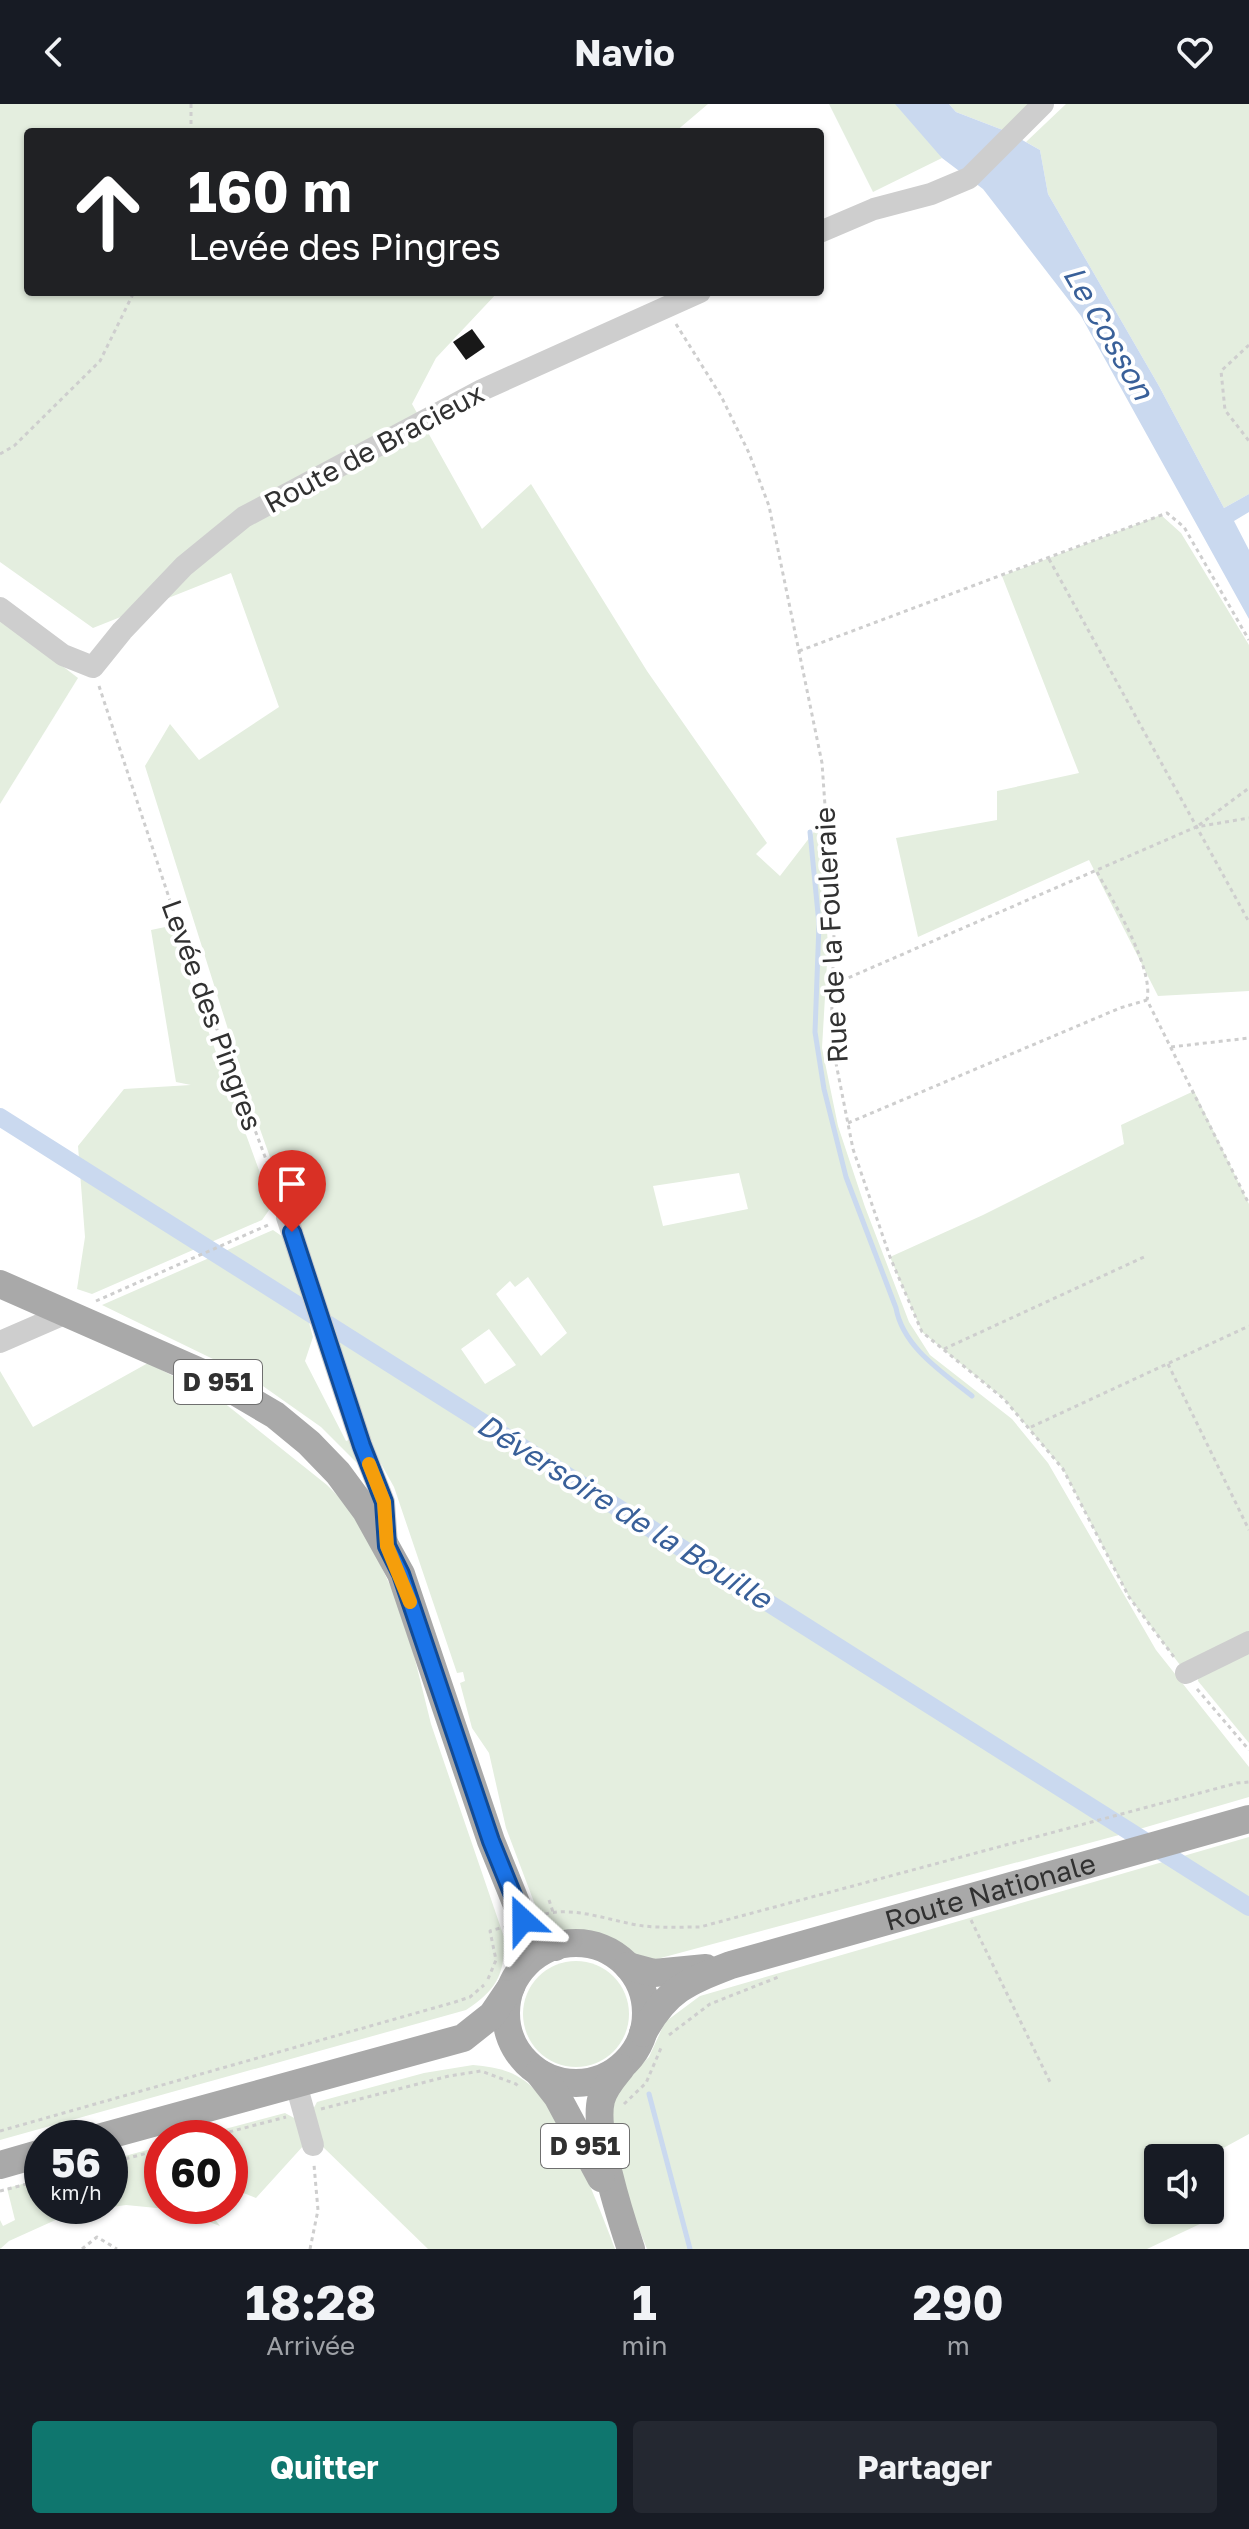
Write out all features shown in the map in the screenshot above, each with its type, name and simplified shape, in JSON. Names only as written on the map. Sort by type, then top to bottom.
[{"type":"main road","name":"D 951","points":[[0,1284],[207,1375],[275,1415],[309,1443],[338,1473],[387,1546],[401,1574],[491,1841],[523,1920],[535,1936],[555,1947]]},
{"type":"main road","name":"Route Nationale","points":[[643,2033],[661,2002],[694,1980],[731,1965],[1249,1819]]},
{"type":"main road","name":"D 951","points":[[491,1841],[514,1942],[514,1983]]},
{"type":"main road","points":[[128,2130],[296,2084],[466,2051],[504,2051],[531,2077],[576,2083],[602,2078],[624,2064],[643,2033],[645,2001],[641,1988],[628,1966],[613,1954],[594,1946],[575,1944],[555,1947],[537,1955],[466,2051]]},
{"type":"main road","name":"Route Nationale","points":[[628,1966],[654,1973],[731,1965]]},
{"type":"main road","points":[[514,1983],[506,2020],[511,2040],[531,2077]]},
{"type":"main road","name":"D 951","points":[[624,2064],[606,2086],[599,2114],[627,2238]]},
{"type":"main road","name":"D 951","points":[[531,2077],[557,2096],[627,2238]]},
{"type":"main road","points":[[0,2165],[24,2158]]},
{"type":"street","points":[[824,230],[874,209],[931,194],[969,178],[1043,104]]},
{"type":"street","name":"Route de Bracieux","points":[[93,667],[122,631],[184,566],[244,517],[482,390],[691,296]]},
{"type":"street","points":[[0,608],[63,655],[93,667]]},
{"type":"street","points":[[287,1217],[362,1446],[384,1502],[387,1546]]},
{"type":"street","points":[[0,1342],[69,1312]]},
{"type":"street","points":[[1186,1673],[1249,1642]]},
{"type":"street","points":[[296,2084],[313,2145]]},
{"type":"path","points":[[191,104],[191,128]]},
{"type":"path","points":[[0,454],[14,446],[100,361],[132,296]]},
{"type":"path","name":"Rue de la Fouleraie","points":[[665,307],[721,396],[749,453],[769,506],[822,763],[834,934],[831,1038],[853,1149],[895,1269],[922,1332],[1004,1399],[1063,1469],[1129,1597],[1249,1750]]},
{"type":"path","points":[[1249,345],[1221,371],[1225,410],[1249,441]]},
{"type":"path","points":[[799,651],[1167,513],[1184,527],[1249,640]]},
{"type":"path","points":[[1049,559],[1249,922]]},
{"type":"path","name":"Levée des Pingres","points":[[93,667],[181,934],[287,1217]]},
{"type":"path","points":[[834,984],[1196,827],[1249,788]]},
{"type":"path","points":[[1196,827],[1249,818]]},
{"type":"path","points":[[1096,871],[1130,933],[1150,988],[1147,1000],[1249,1204]]},
{"type":"path","points":[[848,1123],[1120,1008],[1147,1000]]},
{"type":"path","points":[[1171,1047],[1249,1038]]},
{"type":"path","points":[[97,1301],[287,1217]]},
{"type":"path","points":[[943,1350],[1144,1257]]},
{"type":"path","points":[[1030,1428],[1249,1326]]},
{"type":"path","points":[[1168,1364],[1249,1530]]},
{"type":"path","points":[[960,1899],[1051,2084]]},
{"type":"path","points":[[549,1900],[553,1912]]},
{"type":"path","points":[[599,2114],[618,2109],[646,2083],[663,2043],[686,2020],[710,2004],[787,1974]]},
{"type":"path","points":[[466,2051],[472,2072]]},
{"type":"path","points":[[248,2127],[449,2076],[481,2071],[516,2084],[531,2077]]},
{"type":"path","points":[[310,2249],[318,2210],[313,2145]]},
{"type":"path","points":[[0,2191],[24,2185]]},
{"type":"path","points":[[82,2249],[97,2237],[117,2249]]},
{"type":"green space","points":[[0,104],[708,104],[680,128],[24,128],[24,296],[494,296],[436,358],[412,404],[482,529],[531,484],[647,671],[767,843],[756,854],[780,876],[820,824],[828,946],[822,1048],[838,1126],[909,1322],[930,1355],[1012,1419],[1048,1463],[1156,1650],[1249,1767],[1249,1797],[657,1959],[639,1956],[587,1931],[543,1926],[506,1828],[489,1753],[472,1728],[460,1683],[465,1681],[463,1672],[457,1673],[394,1487],[375,1453],[354,1455],[357,1463],[321,1427],[250,1377],[102,1305],[273,1230],[286,1239],[313,1337],[305,1361],[346,1441],[368,1433],[255,1115],[145,766],[170,724],[199,760],[279,707],[231,573],[93,628],[0,562]],"holes":[[[739,1173],[748,1209],[663,1226],[653,1186]],[[528,1277],[567,1333],[541,1356],[496,1294],[510,1281],[515,1287]],[[489,1329],[516,1365],[485,1384],[461,1349]]]},
{"type":"green space","points":[[829,104],[911,104],[942,158],[873,192]]},
{"type":"green space","points":[[949,104],[1034,104],[1008,132],[956,112]]},
{"type":"green space","points":[[1066,104],[1249,104],[1249,494],[1224,508],[1159,386],[1048,194],[1040,150],[1026,142]]},
{"type":"green space","points":[[1161,515],[1181,533],[1249,645],[1249,991],[1158,996],[1089,860],[918,937],[896,838],[997,820],[997,791],[1079,773],[1002,576]]},
{"type":"green space","points":[[0,618],[78,678],[0,804]]},
{"type":"green space","points":[[170,926],[272,1206],[262,1220],[92,1294],[77,1289],[85,1237],[78,1146],[124,1089],[191,1085],[176,1082],[151,930]]},
{"type":"green space","points":[[1194,1091],[1249,1204],[1249,1642],[1186,1673],[1129,1597],[1063,1469],[1004,1399],[922,1332],[890,1257],[983,1215],[1124,1144],[1121,1125]]},
{"type":"green space","points":[[148,1363],[223,1402],[327,1485],[357,1515],[404,1615],[431,1724],[504,1937],[503,1961],[497,1980],[485,1995],[466,2010],[72,2120],[24,2120],[24,2133],[0,2140],[0,1371],[33,1427]]},
{"type":"green space","points":[[1249,1648],[1249,1743],[1198,1681],[1199,1673]]},
{"type":"green space","points":[[1249,1837],[1249,2134],[1224,2148],[1224,2144],[1144,2144],[1144,2224],[1200,2224],[1147,2249],[647,2249],[631,2209],[606,2121],[612,2094],[649,2057],[665,2022],[700,1996]]},
{"type":"green space","points":[[576,1961],[596,1965],[614,1976],[625,1994],[629,2014],[625,2034],[614,2052],[596,2063],[576,2067],[556,2063],[538,2052],[527,2034],[523,2014],[527,1994],[538,1976],[556,1965]]},
{"type":"green space","points":[[473,2065],[513,2074],[539,2094],[578,2159],[615,2249],[428,2249],[321,2145],[311,2113],[317,2102],[424,2073]]},
{"type":"green space","points":[[285,2113],[296,2119],[304,2145],[256,2198],[248,2195],[248,2123]]},
{"type":"green space","points":[[144,2151],[144,2207],[128,2205],[128,2155]]},
{"type":"green space","points":[[24,2184],[24,2224],[47,2224],[9,2241],[0,2249],[0,2220],[3,2226],[15,2220],[7,2188]]},
{"type":"water","name":"Le Cosson","points":[[895,104],[949,104],[956,112],[1008,132],[1040,150],[1048,194],[1159,386],[1224,508],[1249,494],[1249,512],[1234,521],[1249,550],[1249,619],[1081,316],[983,189],[942,158]]},
{"type":"building","points":[[472,329],[485,347],[466,360],[453,342]]},
{"type":"waterway","points":[[810,832],[819,924],[815,1032],[824,1089],[846,1177],[907,1335],[925,1358],[972,1396]]},
{"type":"waterway","name":"Déversoire de la Bouille","points":[[0,1117],[1249,1907]]},
{"type":"waterway","points":[[649,2094],[690,2249]]},
{"type":"slow traffic","points":[[369,1464],[384,1502],[387,1546],[410,1602]]},
{"type":"route","points":[[292,1232],[362,1446],[384,1502],[387,1546],[401,1574],[491,1841],[523,1920]]}]
